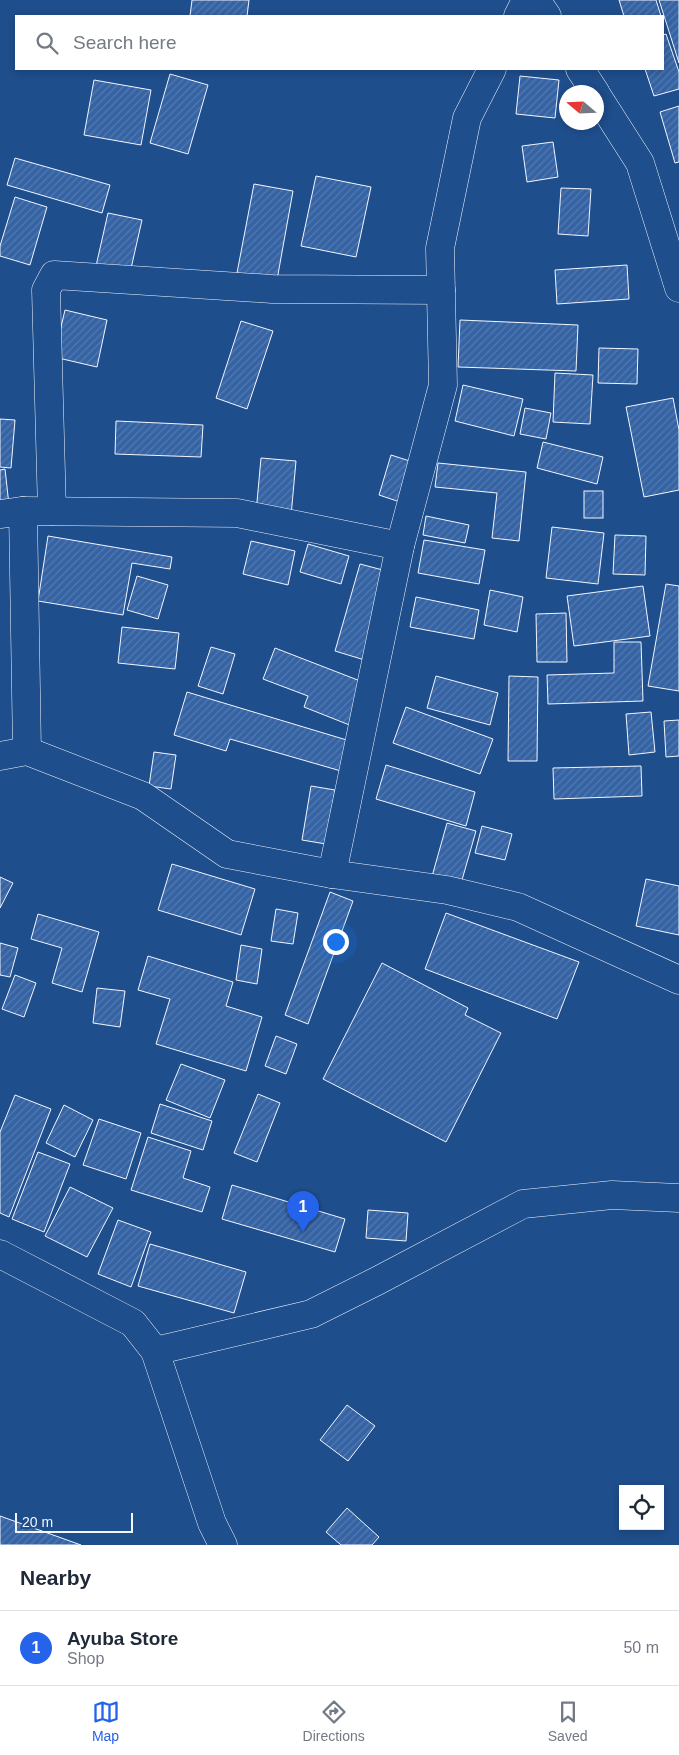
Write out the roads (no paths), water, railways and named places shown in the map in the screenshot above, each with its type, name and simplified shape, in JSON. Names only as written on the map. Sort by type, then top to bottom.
[{"type":"street","points":[[518,15],[526,0]]},
{"type":"street","points":[[536,0],[546,15]]},
{"type":"street","points":[[332,874],[400,546],[443,385],[440,248],[467,118],[491,70]]},
{"type":"street","points":[[581,70],[590,85]]},
{"type":"street","points":[[604,107],[640,163],[679,288]]},
{"type":"street","points":[[52,511],[46,290],[54,275],[272,290],[441,290]]},
{"type":"street","points":[[27,751],[11,513],[52,511],[237,513],[400,546]]},
{"type":"street","points":[[0,756],[27,751],[143,796],[227,854],[332,874],[446,890],[518,907],[679,980]]},
{"type":"street","points":[[155,1351],[311,1314],[523,1204],[612,1195],[679,1198]]},
{"type":"street","points":[[0,1254],[133,1323],[155,1351],[212,1523],[223,1545]]},
{"type":"place","name":"Ayuba Store","points":[[303,1232]]}]
